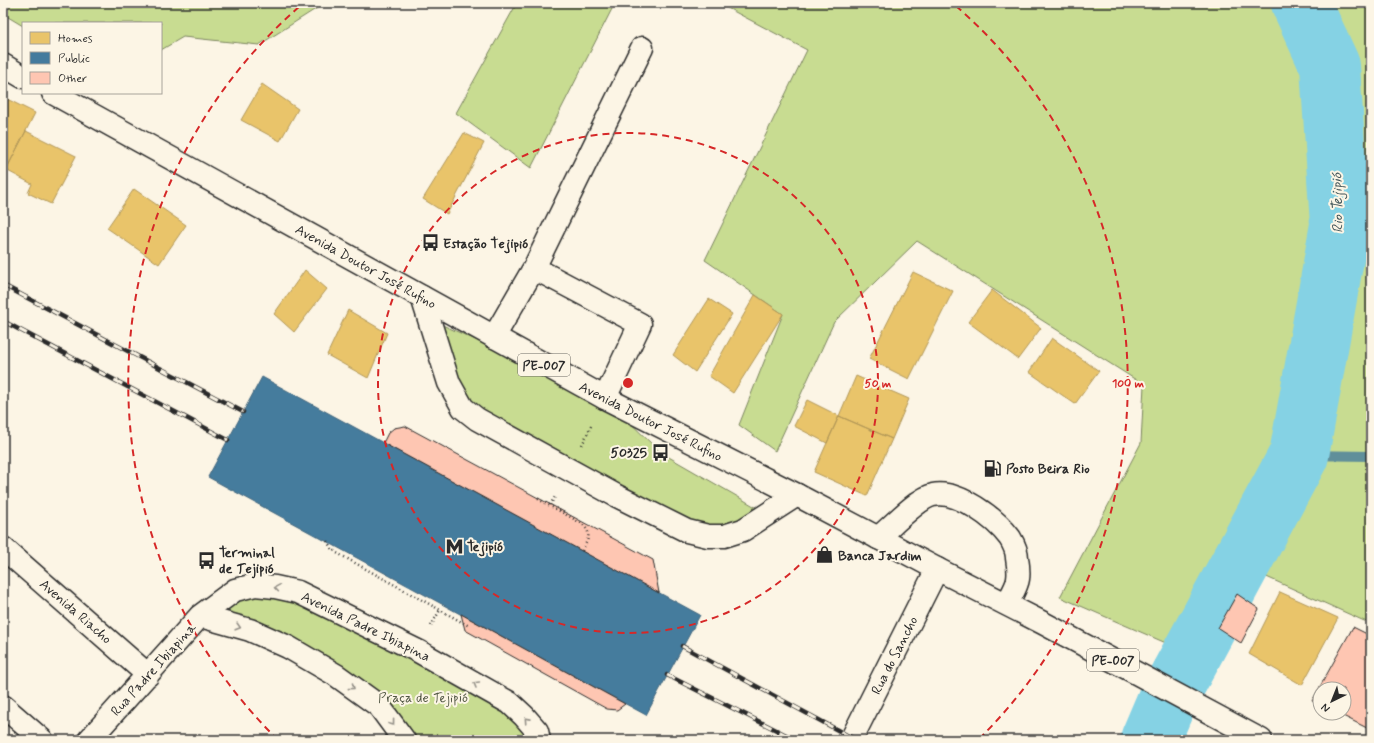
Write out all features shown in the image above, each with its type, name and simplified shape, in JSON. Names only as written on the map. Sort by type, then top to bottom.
[{"type":"street","points":[[494,337],[534,268],[642,48]]},
{"type":"street","points":[[3,66],[22,76]]},
{"type":"street","name":"Avenida Doutor José Rufino","points":[[55,94],[605,398],[797,495],[1007,604],[1261,740]]},
{"type":"street","points":[[534,268],[640,324],[605,398]]},
{"type":"street","points":[[422,297],[449,383],[463,408],[477,419],[569,470],[687,531],[708,536],[724,536],[743,530],[797,495]]},
{"type":"street","points":[[878,538],[920,502],[931,495],[942,494],[956,496],[980,511],[997,525],[1010,539],[1017,556],[1018,580],[1007,604]]},
{"type":"street","name":"Avenida Riacho","points":[[3,548],[148,674]]},
{"type":"street","name":"Rua do Sancho","points":[[850,740],[937,569]]},
{"type":"street","name":"Avenida Padre Ibiapina","points":[[200,616],[235,590],[255,586],[275,587],[298,592],[418,651],[510,703],[537,731],[539,740]]},
{"type":"street","points":[[200,616],[250,630],[288,647],[336,675],[378,706],[404,740]]},
{"type":"street","name":"Rua Padre Ibiapina","points":[[89,740],[200,616]]},
{"type":"street","points":[[3,706],[42,740]]},
{"type":"path","points":[[569,470],[605,398]]},
{"type":"path","points":[[550,506],[559,490]]},
{"type":"path","points":[[538,499],[586,527],[589,535],[582,551]]},
{"type":"path","points":[[327,541],[331,548],[337,553],[469,626]]},
{"type":"green space","points":[[3,3],[325,3],[259,45],[183,37],[162,49],[162,22],[22,22],[22,25],[3,14]]},
{"type":"green space","points":[[517,3],[615,3],[531,168],[456,113]]},
{"type":"green space","points":[[718,3],[1371,3],[1371,624],[1251,570],[1166,643],[1060,597],[1141,443],[1144,385],[917,241],[834,322],[775,451],[739,425],[783,314],[705,260],[807,50]]},
{"type":"green space","points":[[438,323],[605,398],[660,452],[766,513],[732,532],[676,525],[462,406]]},
{"type":"green space","name":"Praça de Tejipió","points":[[255,582],[513,698],[537,740],[402,740],[373,705],[204,610]]},
{"type":"building: Homes","points":[[262,84],[298,109],[280,141],[241,120]]},
{"type":"building: Homes","points":[[3,97],[35,113],[6,170],[3,169]]},
{"type":"building: Homes","points":[[26,131],[76,156],[51,204],[28,193],[32,184],[6,170]]},
{"type":"building: Homes","points":[[464,133],[484,143],[447,214],[423,199]]},
{"type":"building: Homes","points":[[134,189],[186,225],[159,264],[107,228]]},
{"type":"building: Homes","points":[[305,270],[327,289],[294,332],[274,314]]},
{"type":"building: Homes","points":[[913,272],[953,291],[909,379],[869,359]]},
{"type":"building: Homes","points":[[992,290],[1041,328],[1018,359],[968,322]]},
{"type":"building: Homes","points":[[755,295],[783,314],[733,393],[709,376]]},
{"type":"building: Homes","points":[[709,299],[732,314],[695,372],[673,355]]},
{"type":"building: Homes","points":[[348,310],[387,333],[368,378],[327,355]]},
{"type":"building: Homes","points":[[1052,338],[1099,371],[1075,404],[1029,372]]},
{"type":"building: Homes","points":[[856,376],[909,399],[892,439],[839,416]]},
{"type":"building: Homes","points":[[807,400],[839,416],[827,443],[794,426]]},
{"type":"building: Homes","points":[[839,416],[892,439],[867,496],[814,472]]},
{"type":"building: Homes","points":[[1280,592],[1338,618],[1302,685],[1249,654]]},
{"type":"building: Public","name":"Tejipió","points":[[262,377],[700,615],[646,715],[208,477]]},
{"type":"building: Other","points":[[405,426],[653,560],[659,593],[383,443],[388,433],[394,428]]},
{"type":"building: Other","points":[[1237,594],[1259,609],[1241,643],[1218,628]]},
{"type":"building: Other","points":[[461,614],[625,704],[617,710],[607,709],[465,630]]},
{"type":"building: Other","points":[[1353,627],[1371,636],[1371,730],[1352,720],[1352,681],[1323,681]]},
{"type":"waterway","name":"Rio Tejipió","points":[[1150,740],[1167,700],[1299,455],[1340,225],[1330,66],[1301,3]]},
{"type":"waterway","points":[[1299,455],[1371,456]]},
{"type":"railway","points":[[3,285],[243,412]]},
{"type":"railway","points":[[3,321],[228,440]]},
{"type":"railway","points":[[682,646],[856,740]]},
{"type":"railway","points":[[667,675],[796,740]]},
{"type":"place","name":"Estação Tejipió","points":[[430,243]]},
{"type":"place","name":"50325","points":[[660,452]]},
{"type":"place","name":"Posto Beira Rio","points":[[993,468]]},
{"type":"place","name":"Tejipió","points":[[454,546]]},
{"type":"place","name":"Banca Jardim","points":[[825,555]]},
{"type":"place","name":"Terminal de Tejipió","points":[[206,560]]}]
